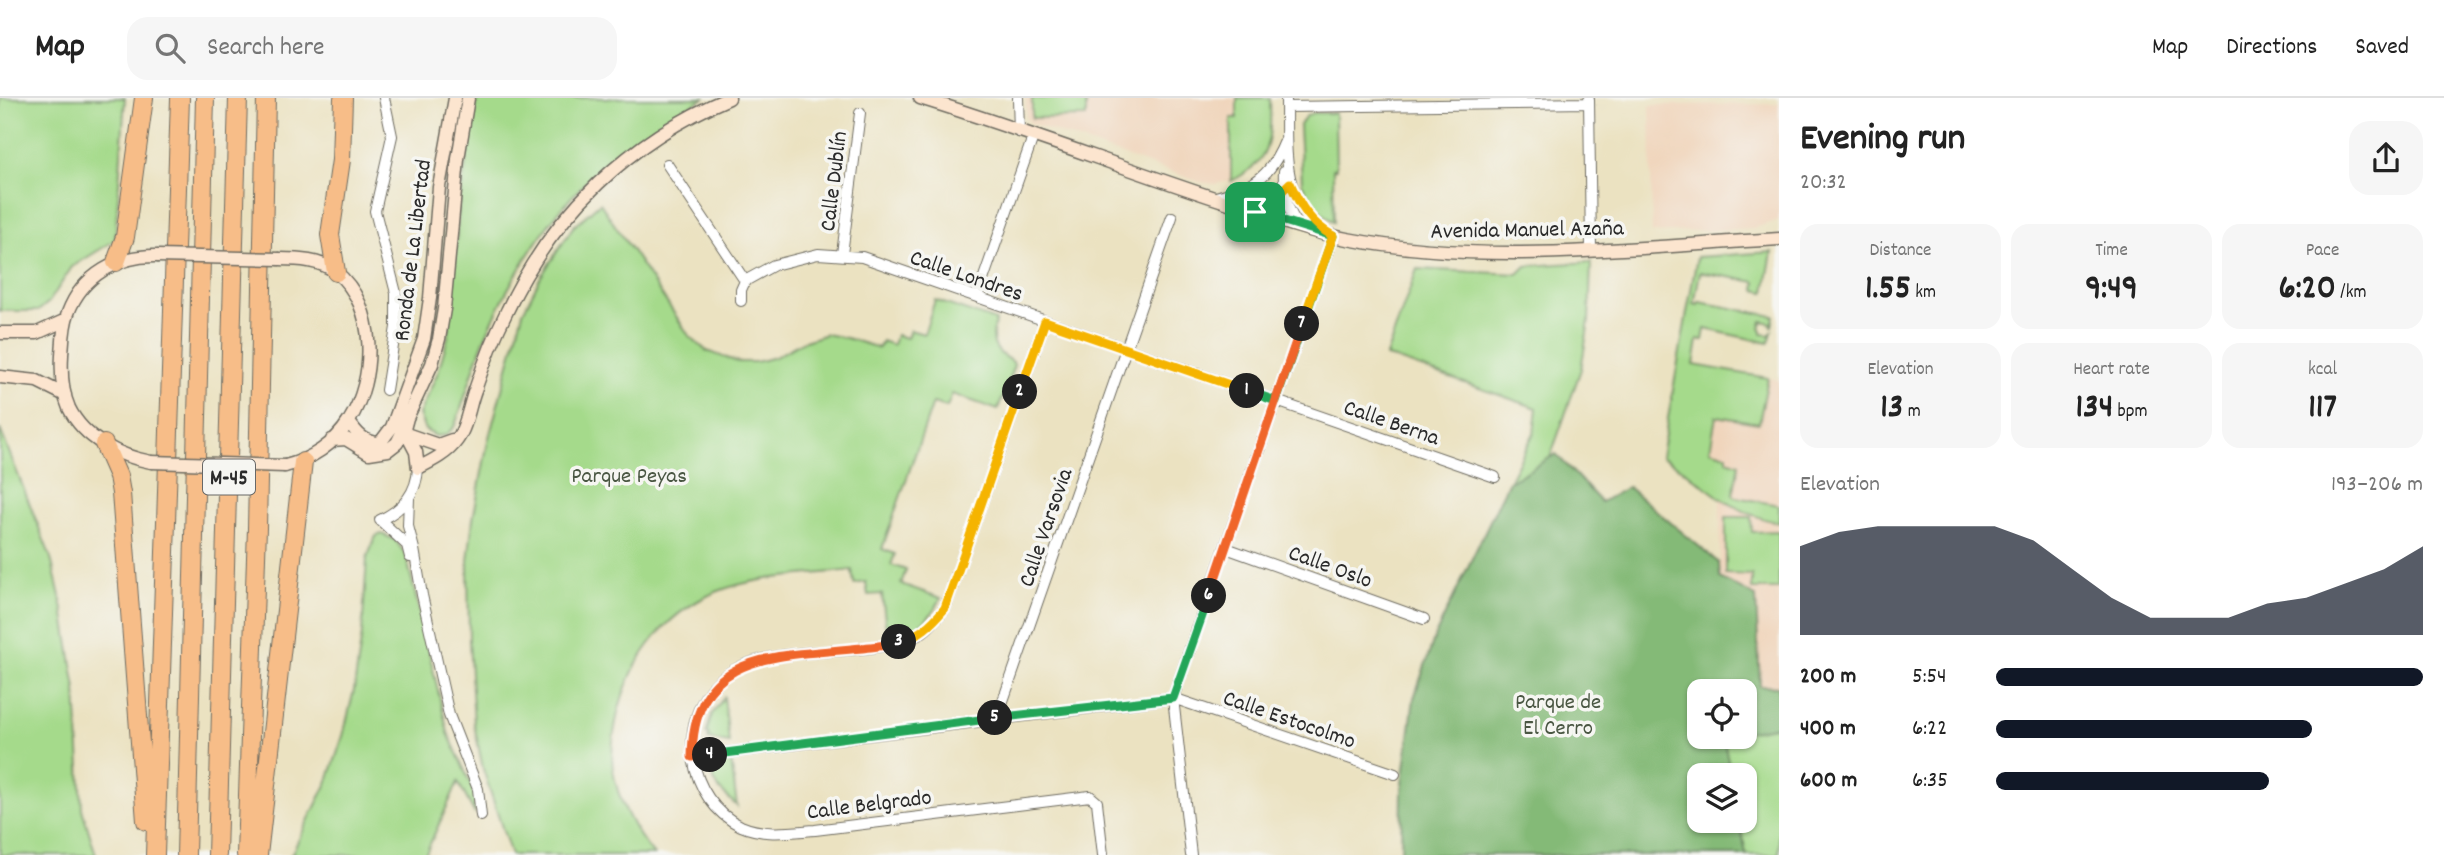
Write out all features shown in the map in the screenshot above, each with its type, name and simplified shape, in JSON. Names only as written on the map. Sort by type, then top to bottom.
[{"type":"highway","points":[[116,262],[125,237],[144,98]]},
{"type":"highway","points":[[155,855],[180,98]]},
{"type":"highway","name":"M-45","points":[[186,855],[205,98]]},
{"type":"highway","name":"M-45","points":[[217,855],[238,98]]},
{"type":"highway","points":[[246,855],[258,488],[266,98]]},
{"type":"highway","points":[[336,272],[330,235],[341,160],[343,98]]},
{"type":"highway","points":[[104,444],[118,476],[121,493],[147,855]]},
{"type":"highway","points":[[258,855],[294,464]]},
{"type":"main road","name":"Ronda de La Libertad","points":[[349,422],[363,438],[371,443],[380,443],[392,427],[414,371],[424,339],[439,187],[455,98]]},
{"type":"main road","name":"Ronda de La Libertad","points":[[332,440],[346,439],[369,453],[378,453],[388,450],[407,432],[410,411],[432,364],[439,339],[458,159],[468,98]]},
{"type":"main road","points":[[407,432],[416,452],[418,468],[455,443],[461,433],[484,362],[508,309],[531,267],[560,225],[597,182],[639,147],[684,119],[729,98]]},
{"type":"main road","name":"Avenida Manuel Azaña","points":[[920,98],[1299,226],[1333,236],[1383,245],[1495,254],[1779,239]]},
{"type":"main road","name":"M-45","points":[[294,464],[151,462],[130,457],[104,444],[93,437],[69,408],[61,365],[65,320],[80,291],[94,276],[116,262],[142,256],[280,259],[313,262],[336,272]]},
{"type":"main road","points":[[294,464],[332,440],[349,422],[364,387],[368,342],[362,310],[336,272]]},
{"type":"main road","points":[[0,333],[37,333],[65,320]]},
{"type":"main road","points":[[0,377],[37,381],[65,395]]},
{"type":"main road","points":[[407,432],[438,445],[449,443],[461,433]]},
{"type":"street","points":[[341,160],[352,98]]},
{"type":"street","points":[[384,98],[392,136],[375,211],[396,293],[396,327],[386,390]]},
{"type":"street","points":[[1018,98],[1019,132]]},
{"type":"street","points":[[1299,226],[1293,218],[1286,187],[1286,102],[1589,100],[1591,250]]},
{"type":"street","name":"Calle Dublín","points":[[842,254],[860,113]]},
{"type":"street","points":[[977,298],[1033,137]]},
{"type":"street","points":[[1212,198],[1233,192],[1262,178],[1278,159],[1287,137]]},
{"type":"street","points":[[667,164],[745,281],[741,290],[741,302]]},
{"type":"street","points":[[1255,212],[1271,202],[1286,187]]},
{"type":"street","points":[[1191,855],[1173,698],[1333,236],[1314,223],[1286,187]]},
{"type":"street","name":"Calle Varsovia","points":[[997,718],[1172,217]]},
{"type":"street","name":"Calle Londres","points":[[745,281],[774,265],[798,258],[818,254],[862,257],[1276,401]]},
{"type":"street","points":[[1045,321],[945,608],[932,624],[916,636],[895,644],[775,657],[736,669],[712,689],[699,709],[693,735],[692,757],[1173,698]]},
{"type":"street","name":"Calle Berna","points":[[1276,401],[1496,477]]},
{"type":"street","points":[[418,468],[416,484],[409,498],[397,511],[380,520],[407,545],[422,595]]},
{"type":"street","points":[[409,498],[408,526],[449,715],[478,789],[481,816]]},
{"type":"street","name":"Calle Oslo","points":[[1226,548],[1424,619]]},
{"type":"street","name":"Calle Estocolmo","points":[[1173,698],[1395,774]]},
{"type":"street","name":"Calle Belgrado","points":[[692,757],[701,787],[730,819],[750,829],[775,833],[1090,796],[1097,802],[1103,855]]},
{"type":"shaded area","points":[[1026,98],[1237,98],[1237,118],[1231,119],[1231,181],[1215,184],[1200,182],[1030,123],[1026,118]]},
{"type":"shaded area","points":[[1779,104],[1779,220],[1754,228],[1652,233],[1650,105]]},
{"type":"shaded area","points":[[1678,363],[1779,380],[1779,687],[1760,686],[1756,597],[1720,578],[1720,498],[1679,465],[1661,457]]},
{"type":"green space","points":[[0,98],[125,98],[115,240],[72,267],[49,302],[38,311],[0,311]]},
{"type":"green space","points":[[477,98],[704,98],[642,137],[607,163],[553,219],[524,262],[499,308],[483,343],[454,427],[446,435],[436,436],[425,430],[419,414],[438,372],[449,333],[459,203]]},
{"type":"green space","points":[[1032,98],[1086,98],[1086,117],[1032,118]]},
{"type":"green space","points":[[1237,98],[1270,98],[1270,125],[1262,157],[1255,166],[1231,181],[1231,118],[1237,118]]},
{"type":"green space","points":[[1312,113],[1335,113],[1334,222],[1314,207],[1302,183],[1299,127],[1305,117]]},
{"type":"green space","name":"Parque Peyas","points":[[600,203],[690,337],[707,351],[738,362],[756,362],[775,357],[802,342],[826,334],[879,348],[882,341],[893,345],[896,335],[907,338],[910,330],[924,334],[935,300],[996,321],[993,335],[995,346],[1014,365],[998,410],[952,394],[947,407],[933,403],[882,549],[895,554],[891,565],[906,570],[901,584],[941,598],[926,620],[905,633],[887,637],[882,594],[868,595],[866,582],[854,584],[852,570],[748,583],[716,592],[696,602],[663,628],[638,662],[621,701],[615,728],[612,763],[618,792],[634,826],[654,855],[511,855],[483,769],[474,724],[468,561],[473,519],[488,441],[523,312],[540,278],[573,227]]},
{"type":"green space","points":[[1772,252],[1765,292],[1755,290],[1756,282],[1700,272],[1694,304],[1698,305],[1699,302],[1774,316],[1772,327],[1771,323],[1762,321],[1760,329],[1762,334],[1769,335],[1772,332],[1769,343],[1705,329],[1703,340],[1698,340],[1694,365],[1768,378],[1759,423],[1716,416],[1710,450],[1727,455],[1727,460],[1739,464],[1733,495],[1779,505],[1779,523],[1733,506],[1684,470],[1661,457],[1697,257]]},
{"type":"green space","points":[[1591,262],[1589,321],[1581,369],[1550,458],[1508,483],[1534,433],[1537,408],[1386,356],[1417,269],[1518,274],[1526,266]]},
{"type":"green space","points":[[0,429],[51,558],[63,609],[76,689],[82,809],[96,855],[0,855]]},
{"type":"green space","name":"Parque de El Cerro","points":[[1556,454],[1601,502],[1628,487],[1719,563],[1720,578],[1756,597],[1760,686],[1779,687],[1779,726],[1757,730],[1757,679],[1687,679],[1687,749],[1726,749],[1728,763],[1687,763],[1687,833],[1742,833],[1746,855],[1401,855],[1402,791],[1414,698],[1435,636],[1508,483]]},
{"type":"green space","points":[[1726,517],[1751,517],[1752,532],[1779,531],[1779,589],[1752,589],[1752,575],[1726,574]]},
{"type":"green space","points":[[382,534],[395,540],[406,555],[448,733],[475,794],[475,814],[458,782],[425,855],[291,855],[328,781],[343,736],[354,690],[362,634],[367,558],[376,536]]},
{"type":"green space","points":[[724,697],[729,743],[708,739],[709,734],[706,734],[712,714]]},
{"type":"green space","points":[[1779,726],[1779,855],[1746,855],[1742,833],[1757,833],[1757,763],[1728,763],[1726,749],[1757,749],[1757,730]]},
{"type":"green space","points":[[731,760],[737,806],[720,790],[710,773],[716,764]]},
{"type":"route","points":[[1255,212],[1271,202],[1290,183],[1299,204],[1314,223],[1333,236],[1226,548],[1173,698],[692,757],[695,720],[699,709],[712,689],[727,674],[745,665],[775,657],[895,644],[916,636],[932,624],[945,608],[1045,321],[1276,401],[1333,236],[1255,212]]}]
